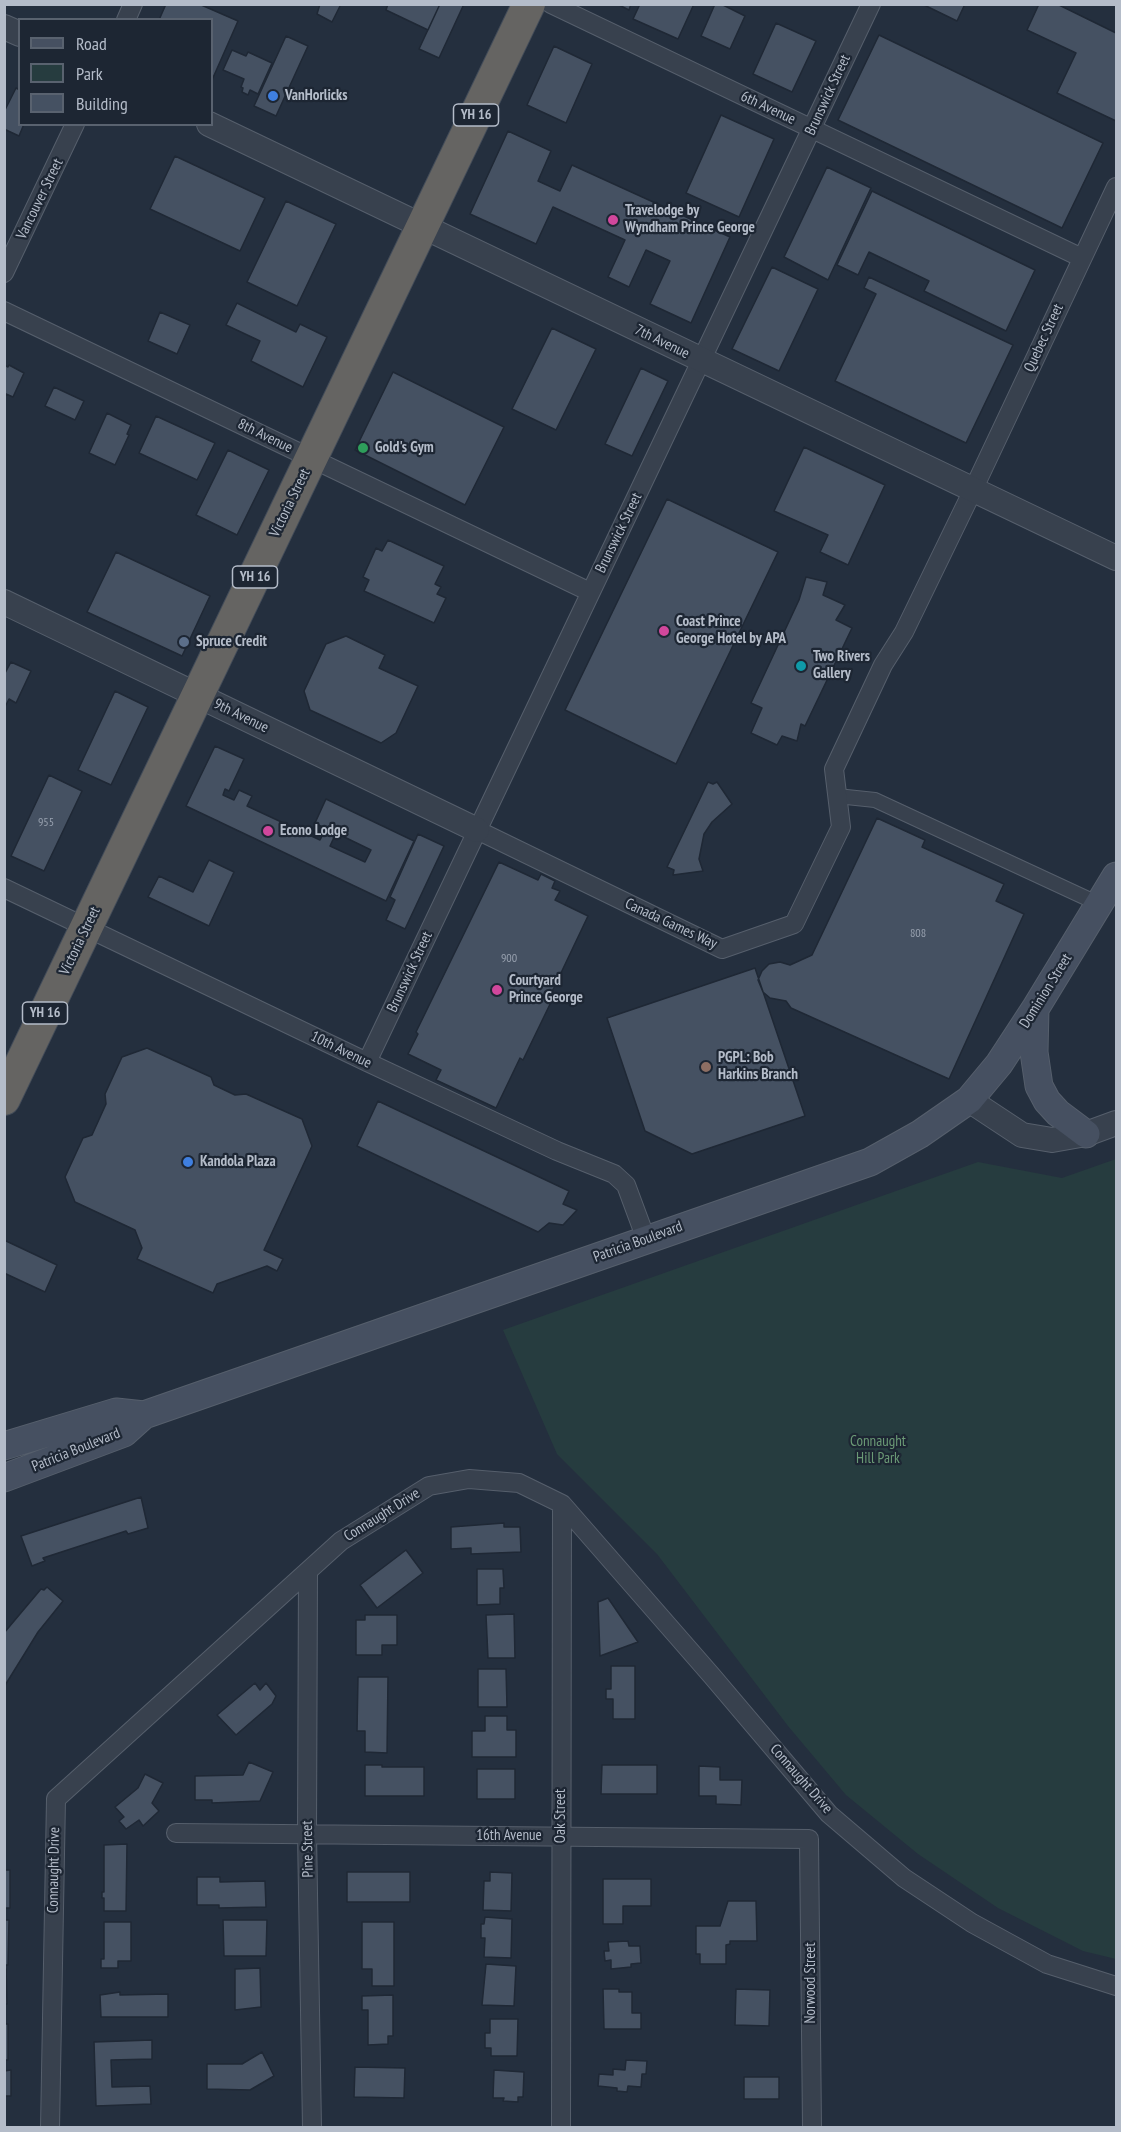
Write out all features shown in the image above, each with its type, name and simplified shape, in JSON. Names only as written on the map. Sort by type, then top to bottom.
[{"type":"highway","name":"Victoria Street","points":[[4,1099],[529,4]]},
{"type":"main road","name":"Dominion Street","points":[[969,1100],[999,1064],[1116,876]]},
{"type":"main road","points":[[1035,1009],[1034,1052],[1039,1086],[1047,1101],[1058,1113],[1086,1134]]},
{"type":"main road","name":"Patricia Boulevard","points":[[4,1478],[124,1433],[144,1415],[870,1162],[920,1134],[969,1100]]},
{"type":"main road","name":"Patricia Boulevard","points":[[4,1446],[116,1412],[144,1415]]},
{"type":"street","points":[[127,18],[133,4]]},
{"type":"street","name":"6th Avenue","points":[[551,4],[1082,258]]},
{"type":"street","name":"Brunswick Street","points":[[367,1062],[871,4]]},
{"type":"street","points":[[4,27],[18,33]]},
{"type":"street","name":"Vancouver Street","points":[[4,273],[74,126]]},
{"type":"street","name":"7th Avenue","points":[[213,126],[1116,558]]},
{"type":"street","name":"Quebec Street","points":[[973,490],[1116,187]]},
{"type":"street","name":"8th Avenue","points":[[4,310],[590,592]]},
{"type":"street","name":"Canada Games Way","points":[[477,830],[722,949],[794,924],[841,827],[834,769],[883,665],[904,632],[973,490]]},
{"type":"street","name":"9th Avenue","points":[[4,602],[477,830]]},
{"type":"street","points":[[837,796],[875,800],[1099,904]]},
{"type":"street","name":"10th Avenue","points":[[4,888],[367,1062],[557,1151],[614,1174],[626,1185],[646,1239]]},
{"type":"street","points":[[969,1100],[1022,1135],[1052,1140],[1086,1134],[1116,1123]]},
{"type":"street","name":"Connaught Drive","points":[[50,2127],[56,1799],[340,1541],[429,1486],[469,1479],[519,1483],[562,1504],[829,1814],[904,1878],[972,1923],[1047,1964],[1116,1986]]},
{"type":"street","name":"Oak Street","points":[[561,2127],[562,1504]]},
{"type":"street","name":"Pine Street","points":[[308,1571],[307,1834],[312,2127]]},
{"type":"street","points":[[809,1839],[829,1814]]},
{"type":"street","name":"16th Avenue","points":[[176,1833],[809,1839]]},
{"type":"street","name":"Norwood Street","points":[[809,1839],[812,2127]]},
{"type":"green space","name":"Connaught Hill Park","points":[[1116,1159],[1116,1959],[1083,1951],[998,1908],[918,1854],[846,1795],[788,1726],[657,1554],[557,1454],[503,1330],[978,1162],[1062,1178]]},
{"type":"building","points":[[166,4],[199,4],[238,21],[213,78],[213,18],[160,18]]},
{"type":"building","points":[[320,4],[341,4],[332,22],[317,14]]},
{"type":"building","points":[[388,4],[440,4],[428,30],[386,10]]},
{"type":"building","points":[[440,4],[464,4],[439,58],[419,49]]},
{"type":"building","points":[[617,4],[631,4],[629,10]]},
{"type":"building","points":[[640,4],[694,4],[678,39],[633,19]]},
{"type":"building","points":[[715,4],[721,4],[745,16],[730,49],[701,36]]},
{"type":"building","points":[[922,4],[965,4],[957,21]]},
{"type":"building","points":[[1039,4],[1057,4],[1116,33],[1116,121],[1057,93],[1076,53],[1027,30]]},
{"type":"building","points":[[776,23],[816,41],[792,92],[753,74]]},
{"type":"building","points":[[879,35],[1103,143],[1062,228],[838,120]]},
{"type":"building","points":[[286,36],[308,46],[276,116],[254,106]]},
{"type":"building","points":[[554,46],[592,64],[566,123],[527,105]]},
{"type":"building","points":[[232,50],[246,56],[248,52],[272,63],[258,94],[250,90],[248,95],[242,92],[244,79],[223,70]]},
{"type":"building","points":[[16,88],[18,89],[18,126],[23,126],[19,136],[4,129],[4,112]]},
{"type":"building","points":[[721,115],[774,139],[739,217],[686,193]]},
{"type":"building","points":[[508,131],[551,151],[538,181],[560,191],[572,165],[730,237],[691,323],[650,304],[670,261],[646,250],[629,287],[608,277],[625,240],[553,207],[536,244],[470,214]]},
{"type":"building","points":[[175,156],[265,198],[240,251],[150,209]]},
{"type":"building","points":[[827,167],[871,188],[828,280],[784,257]]},
{"type":"building","points":[[872,191],[1035,270],[1006,331],[924,291],[929,281],[869,252],[858,275],[837,265]]},
{"type":"building","points":[[286,201],[336,224],[297,306],[247,282]]},
{"type":"building","points":[[772,267],[818,289],[779,371],[732,349]]},
{"type":"building","points":[[869,277],[1013,345],[966,443],[835,381],[876,294],[864,288]]},
{"type":"building","points":[[237,303],[296,332],[300,324],[327,337],[303,387],[251,361],[260,341],[226,325]]},
{"type":"building","points":[[160,312],[190,325],[177,354],[148,341]]},
{"type":"building","points":[[552,328],[596,349],[556,430],[512,409]]},
{"type":"building","points":[[4,365],[8,367],[9,365],[24,373],[13,397],[6,394],[4,397]]},
{"type":"building","points":[[641,368],[668,381],[632,456],[605,444]]},
{"type":"building","points":[[393,372],[504,427],[465,505],[355,450]]},
{"type":"building","points":[[54,387],[84,401],[75,420],[45,406]]},
{"type":"building","points":[[107,413],[131,425],[127,434],[129,435],[115,465],[89,453]]},
{"type":"building","points":[[156,416],[215,443],[197,480],[139,453]]},
{"type":"building","points":[[804,447],[885,485],[848,565],[820,552],[828,535],[774,511]]},
{"type":"building","points":[[228,450],[269,470],[237,535],[196,515]]},
{"type":"building","points":[[667,499],[778,552],[676,764],[565,710]]},
{"type":"building","points":[[388,540],[444,566],[435,584],[441,587],[437,594],[446,598],[434,623],[364,591],[369,580],[363,577],[376,548],[382,551]]},
{"type":"building","points":[[116,552],[210,596],[182,656],[87,612]]},
{"type":"building","name":"Two Rivers Gallery","points":[[806,577],[827,582],[823,595],[845,605],[836,620],[852,628],[805,726],[801,724],[797,741],[782,736],[777,745],[751,733],[762,708],[751,703],[799,600]]},
{"type":"building","points":[[346,636],[385,655],[379,668],[418,686],[396,733],[381,743],[310,710],[304,691],[326,644]]},
{"type":"building","points":[[11,662],[31,671],[16,703],[9,699],[6,705],[4,704],[4,675]]},
{"type":"building","points":[[115,691],[148,707],[111,785],[78,770]]},
{"type":"building","points":[[215,746],[244,759],[229,791],[225,789],[223,795],[234,800],[239,790],[252,796],[247,806],[320,840],[326,829],[315,823],[326,799],[414,841],[386,901],[186,806]],"holes":[[[336,833],[371,850],[365,862],[330,846]]]},
{"type":"building","points":[[49,775],[82,791],[44,871],[11,856]]},
{"type":"building","points":[[708,782],[713,784],[717,782],[732,804],[712,822],[704,834],[699,859],[703,871],[673,875],[674,870],[667,867]]},
{"type":"building","points":[[877,818],[925,840],[922,847],[1004,884],[996,901],[1024,914],[949,1079],[791,1008],[786,1001],[770,998],[763,992],[758,980],[762,971],[769,964],[780,962],[790,965],[812,955]]},
{"type":"building","points":[[418,834],[444,846],[405,929],[386,920],[395,900],[390,897]]},
{"type":"building","points":[[209,860],[234,872],[209,926],[148,897],[159,876],[193,892]]},
{"type":"building","points":[[499,862],[538,880],[541,874],[555,881],[552,888],[560,891],[555,900],[588,916],[550,996],[553,998],[523,1060],[520,1058],[496,1108],[436,1080],[441,1070],[408,1054],[418,1034],[416,1032]]},
{"type":"building","name":"PGPL: Bob Harkins Branch","points":[[755,968],[805,1116],[692,1154],[645,1131],[607,1018]]},
{"type":"building","name":"Kandola Plaza","points":[[147,1048],[211,1077],[214,1085],[235,1095],[246,1094],[302,1119],[312,1146],[264,1250],[283,1259],[277,1271],[267,1266],[217,1284],[213,1293],[137,1259],[142,1248],[135,1230],[75,1202],[65,1177],[83,1138],[92,1135],[106,1104],[105,1094],[122,1057]]},
{"type":"building","points":[[378,1101],[569,1191],[563,1204],[577,1210],[563,1225],[549,1223],[538,1232],[357,1146]]},
{"type":"building","points":[[4,1240],[57,1265],[45,1292],[4,1273]]},
{"type":"building","points":[[141,1497],[148,1528],[128,1534],[126,1531],[43,1558],[45,1561],[32,1566],[21,1536]]},
{"type":"building","points":[[504,1523],[504,1527],[520,1527],[521,1552],[471,1554],[471,1548],[451,1549],[451,1527]]},
{"type":"building","points":[[406,1550],[423,1573],[377,1608],[360,1585]]},
{"type":"building","points":[[477,1569],[503,1569],[504,1588],[500,1588],[500,1604],[477,1605]]},
{"type":"building","points":[[47,1587],[63,1601],[38,1632],[4,1687],[4,1633],[41,1589],[44,1590]]},
{"type":"building","points":[[608,1598],[638,1642],[600,1656],[598,1602]]},
{"type":"building","points":[[514,1614],[515,1658],[488,1658],[486,1615]]},
{"type":"building","points":[[365,1615],[397,1615],[397,1645],[382,1645],[382,1655],[356,1655],[356,1620],[365,1620]]},
{"type":"building","points":[[611,1666],[635,1666],[635,1719],[613,1719],[613,1699],[606,1699],[606,1689],[611,1689]]},
{"type":"building","points":[[478,1669],[506,1669],[507,1707],[478,1707]]},
{"type":"building","points":[[358,1677],[388,1677],[387,1753],[365,1752],[365,1731],[357,1731]]},
{"type":"building","points":[[255,1683],[260,1690],[266,1683],[276,1696],[272,1704],[236,1735],[217,1715]]},
{"type":"building","points":[[485,1716],[507,1716],[507,1730],[516,1730],[516,1757],[472,1757],[472,1731],[485,1731]]},
{"type":"building","points":[[249,1762],[273,1772],[260,1801],[212,1803],[212,1800],[195,1800],[195,1776],[243,1775]]},
{"type":"building","points":[[365,1765],[424,1767],[424,1796],[365,1796]]},
{"type":"building","points":[[602,1765],[657,1765],[657,1794],[601,1794]]},
{"type":"building","points":[[699,1766],[720,1767],[720,1780],[742,1780],[741,1805],[716,1804],[716,1796],[699,1796]]},
{"type":"building","points":[[477,1769],[515,1769],[515,1799],[477,1799]]},
{"type":"building","points":[[145,1774],[163,1783],[152,1803],[159,1811],[143,1826],[139,1820],[126,1829],[119,1821],[124,1817],[115,1807],[138,1788]]},
{"type":"building","points":[[127,1844],[126,1911],[104,1911],[102,1892],[104,1892],[104,1845]]},
{"type":"building","points":[[4,1870],[10,1870],[10,1908],[4,1908]]},
{"type":"building","points":[[347,1872],[410,1872],[410,1902],[347,1902]]},
{"type":"building","points":[[490,1872],[512,1873],[511,1911],[483,1910],[484,1881],[490,1881]]},
{"type":"building","points":[[197,1877],[220,1877],[220,1882],[265,1881],[266,1907],[219,1908],[219,1905],[197,1905]]},
{"type":"building","points":[[603,1879],[651,1879],[651,1906],[623,1906],[623,1924],[603,1924]]},
{"type":"building","points":[[728,1901],[756,1901],[757,1941],[730,1941],[730,1944],[726,1945],[726,1964],[700,1964],[700,1954],[696,1954],[696,1926],[720,1926]]},
{"type":"building","points":[[485,1917],[512,1919],[511,1958],[484,1957],[485,1938],[481,1938],[481,1924],[484,1924]]},
{"type":"building","points":[[4,1920],[9,1920],[8,1965],[4,1965]]},
{"type":"building","points":[[223,1920],[267,1920],[266,1956],[224,1956]]},
{"type":"building","points":[[104,1922],[131,1922],[131,1961],[118,1961],[118,1968],[101,1968],[101,1959],[104,1959]]},
{"type":"building","points":[[362,1922],[394,1922],[394,1986],[372,1986],[372,1969],[362,1969]]},
{"type":"building","points":[[628,1941],[629,1946],[640,1946],[641,1963],[631,1964],[631,1967],[611,1969],[611,1960],[605,1961],[604,1951],[609,1951],[608,1942]]},
{"type":"building","points":[[486,1964],[516,1966],[514,2006],[482,2005]]},
{"type":"building","points":[[260,1968],[261,2007],[235,2010],[235,1969]]},
{"type":"building","points":[[4,1969],[6,1969],[7,2004],[4,2004]]},
{"type":"building","points":[[603,1989],[632,1992],[632,2013],[641,2013],[641,2029],[604,2029]]},
{"type":"building","points":[[736,1989],[770,1990],[769,2026],[735,2025]]},
{"type":"building","points":[[120,1992],[120,1995],[168,1994],[168,2017],[101,2017],[100,1995]]},
{"type":"building","points":[[393,1995],[393,2036],[388,2036],[388,2044],[368,2045],[368,2010],[362,2010],[362,1996]]},
{"type":"building","points":[[490,2019],[518,2019],[517,2056],[491,2056],[491,2048],[485,2048],[485,2033],[490,2033]]},
{"type":"building","points":[[4,2024],[8,2024],[8,2060],[4,2060]]},
{"type":"building","points":[[152,2040],[152,2059],[111,2060],[112,2087],[150,2086],[151,2104],[96,2106],[94,2042]]},
{"type":"building","points":[[262,2052],[274,2076],[250,2090],[207,2089],[207,2064],[242,2064]]},
{"type":"building","points":[[626,2060],[647,2061],[646,2074],[642,2074],[641,2087],[628,2086],[627,2092],[617,2091],[617,2088],[598,2086],[599,2074],[613,2075],[613,2069],[625,2070]]},
{"type":"building","points":[[355,2067],[405,2068],[404,2098],[354,2097]]},
{"type":"building","points":[[11,2070],[11,2096],[4,2096],[4,2071]]},
{"type":"building","points":[[494,2070],[524,2072],[523,2097],[518,2097],[518,2102],[493,2098]]},
{"type":"building","points":[[744,2077],[779,2077],[779,2099],[744,2099]]},
{"type":"place","name":"VanHorlicks","points":[[273,96]]},
{"type":"place","name":"Travelodge by Wyndham Prince George","points":[[613,220]]},
{"type":"place","name":"Gold's Gym","points":[[363,448]]},
{"type":"place","name":"Coast Prince George Hotel by APA","points":[[664,631]]},
{"type":"place","name":"Spruce Credit","points":[[184,642]]},
{"type":"place","name":"Two Rivers Gallery","points":[[801,666]]},
{"type":"place","name":"Econo Lodge","points":[[268,831]]},
{"type":"place","name":"Courtyard Prince George","points":[[497,990]]},
{"type":"place","name":"PGPL: Bob Harkins Branch","points":[[706,1067]]},
{"type":"place","name":"Kandola Plaza","points":[[188,1162]]}]
